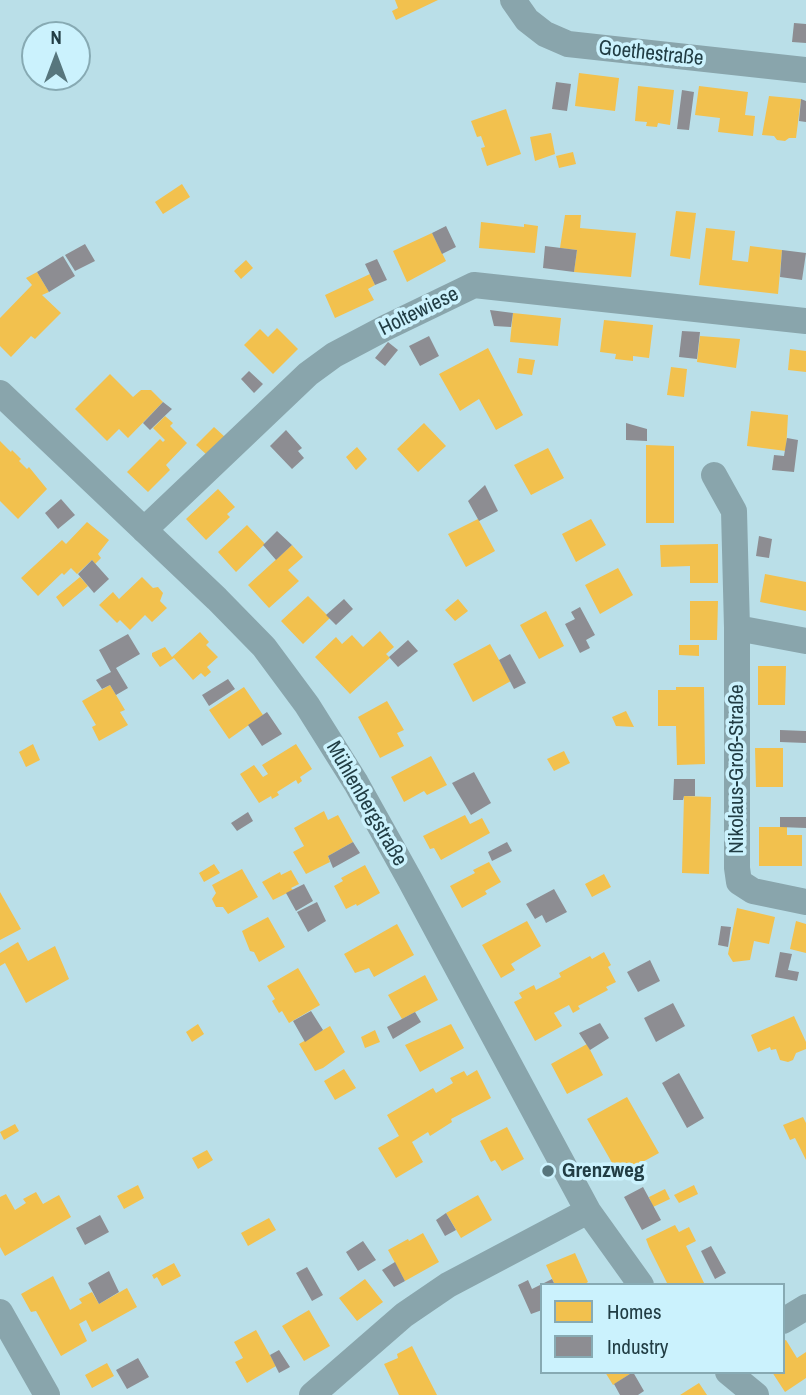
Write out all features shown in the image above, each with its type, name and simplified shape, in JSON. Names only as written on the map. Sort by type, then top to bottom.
[{"type":"street","name":"Goethestraße","points":[[513,0],[527,20],[545,34],[568,44],[806,70]]},
{"type":"street","name":"Holtewiese","points":[[144,530],[308,374],[334,355],[474,285],[806,321]]},
{"type":"street","name":"Mühlenbergstraße","points":[[0,393],[264,647],[307,705],[356,783],[529,1098],[587,1211],[640,1283]]},
{"type":"street","name":"Nikolaus-Groß-Straße","points":[[715,475],[734,511],[739,882],[753,891],[806,902]]},
{"type":"street","points":[[737,628],[806,641]]},
{"type":"street","points":[[312,1395],[404,1315],[448,1285],[587,1211]]},
{"type":"street","points":[[785,1320],[806,1307]]},
{"type":"street","points":[[0,1312],[47,1395]]},
{"type":"street","points":[[730,1374],[756,1395]]},
{"type":"building: Homes","points":[[395,0],[438,0],[396,20],[392,11],[398,8]]},
{"type":"building: Homes","points":[[579,73],[619,78],[615,111],[575,106]]},
{"type":"building: Homes","points":[[638,86],[674,90],[670,125],[658,123],[657,127],[646,126],[647,122],[635,121]]},
{"type":"building: Homes","points":[[699,86],[748,92],[745,115],[755,116],[753,136],[718,132],[720,118],[695,115]]},
{"type":"building: Homes","points":[[769,96],[801,99],[796,138],[785,141],[762,135]]},
{"type":"building: Homes","points":[[506,109],[521,154],[487,166],[481,148],[485,147],[481,136],[477,137],[471,121]]},
{"type":"building: Homes","points":[[551,133],[555,154],[535,161],[530,137]]},
{"type":"building: Homes","points":[[573,152],[576,164],[559,168],[556,156]]},
{"type":"building: Homes","points":[[182,184],[190,197],[163,214],[155,202]]},
{"type":"building: Homes","points":[[676,211],[696,213],[690,259],[670,256]]},
{"type":"building: Homes","points":[[565,215],[581,215],[580,228],[636,233],[631,277],[574,272],[577,250],[560,248]]},
{"type":"building: Homes","points":[[481,222],[538,226],[535,253],[479,248]]},
{"type":"building: Homes","points":[[706,228],[735,231],[732,260],[748,262],[750,246],[782,250],[778,294],[699,285]]},
{"type":"building: Homes","points":[[432,233],[446,261],[407,282],[393,251]]},
{"type":"building: Homes","points":[[246,260],[253,268],[241,279],[234,271]]},
{"type":"building: Homes","points":[[37,272],[49,292],[42,295],[61,313],[35,339],[31,336],[11,357],[0,346],[0,318],[32,285],[26,278]]},
{"type":"building: Homes","points":[[370,274],[375,285],[368,289],[374,300],[335,318],[325,295]]},
{"type":"building: Homes","points":[[513,313],[561,318],[558,346],[510,342]]},
{"type":"building: Homes","points":[[604,320],[653,325],[649,358],[633,356],[633,361],[615,359],[616,354],[600,352]]},
{"type":"building: Homes","points":[[277,328],[298,349],[273,374],[244,345],[260,329],[268,337]]},
{"type":"building: Homes","points":[[700,336],[740,339],[736,368],[697,362]]},
{"type":"building: Homes","points":[[488,348],[523,415],[496,430],[479,399],[460,411],[439,374]]},
{"type":"building: Homes","points":[[790,349],[806,351],[806,372],[788,370]]},
{"type":"building: Homes","points":[[519,358],[535,360],[532,375],[517,373]]},
{"type":"building: Homes","points":[[671,367],[687,369],[684,397],[667,395]]},
{"type":"building: Homes","points":[[110,374],[133,397],[141,390],[151,390],[163,402],[128,438],[119,429],[107,441],[75,409]]},
{"type":"building: Homes","points":[[751,411],[788,415],[786,451],[747,446]]},
{"type":"building: Homes","points":[[165,416],[173,423],[170,426],[187,443],[166,465],[170,470],[148,492],[127,472],[160,439],[163,442],[165,440],[153,428]]},
{"type":"building: Homes","points":[[424,423],[446,446],[418,472],[397,449]]},
{"type":"building: Homes","points":[[214,427],[225,437],[207,455],[196,445]]},
{"type":"building: Homes","points":[[0,441],[21,459],[19,461],[27,469],[29,467],[47,489],[18,519],[0,501]]},
{"type":"building: Homes","points":[[646,445],[674,446],[674,523],[646,523]]},
{"type":"building: Homes","points":[[357,447],[367,459],[356,470],[346,457]]},
{"type":"building: Homes","points":[[548,448],[564,478],[531,495],[514,465]]},
{"type":"building: Homes","points":[[218,489],[235,507],[227,514],[230,517],[206,540],[186,519]]},
{"type":"building: Homes","points":[[478,519],[495,551],[466,567],[448,534]]},
{"type":"building: Homes","points":[[591,519],[606,545],[576,562],[562,534]]},
{"type":"building: Homes","points":[[87,522],[109,540],[98,554],[101,558],[95,564],[92,560],[77,574],[71,568],[64,575],[62,573],[38,596],[21,578],[62,540],[66,544]]},
{"type":"building: Homes","points":[[247,525],[265,544],[236,572],[218,552]]},
{"type":"building: Homes","points":[[718,544],[718,583],[690,583],[690,566],[661,567],[660,545]]},
{"type":"building: Homes","points":[[292,545],[303,557],[288,570],[299,581],[269,608],[248,585]]},
{"type":"building: Homes","points":[[618,568],[633,595],[600,614],[585,585]]},
{"type":"building: Homes","points":[[765,574],[806,582],[806,611],[760,602]]},
{"type":"building: Homes","points":[[80,577],[88,586],[63,607],[56,597]]},
{"type":"building: Homes","points":[[142,577],[163,593],[160,601],[167,608],[152,622],[145,615],[130,630],[120,620],[117,623],[99,605],[113,592],[119,599]]},
{"type":"building: Homes","points":[[308,596],[330,618],[303,644],[281,621]]},
{"type":"building: Homes","points":[[458,599],[468,611],[455,621],[445,610]]},
{"type":"building: Homes","points":[[690,601],[718,601],[717,640],[690,640]]},
{"type":"building: Homes","points":[[546,611],[564,646],[539,659],[520,625]]},
{"type":"building: Homes","points":[[380,631],[394,647],[386,654],[390,658],[350,694],[315,657],[336,637],[342,644],[352,635],[363,647]]},
{"type":"building: Homes","points":[[200,632],[209,642],[206,645],[218,657],[207,667],[211,672],[205,677],[201,673],[193,680],[174,658],[160,667],[152,656],[152,653],[165,647],[172,657]]},
{"type":"building: Homes","points":[[490,644],[511,681],[473,702],[453,664]]},
{"type":"building: Homes","points":[[679,645],[699,645],[699,656],[679,655]]},
{"type":"building: Homes","points":[[758,666],[786,666],[785,705],[758,705]]},
{"type":"building: Homes","points":[[110,685],[125,710],[120,712],[128,725],[99,741],[92,727],[96,725],[82,701]]},
{"type":"building: Homes","points":[[244,687],[263,715],[229,739],[209,710]]},
{"type":"building: Homes","points":[[676,687],[704,687],[705,764],[677,765],[676,726],[658,726],[658,690],[676,690]]},
{"type":"building: Homes","points":[[387,701],[404,730],[397,733],[404,746],[380,758],[358,717]]},
{"type":"building: Homes","points":[[626,711],[634,727],[616,726],[612,717]]},
{"type":"building: Homes","points":[[33,744],[40,760],[26,767],[19,752]]},
{"type":"building: Homes","points":[[296,744],[312,769],[300,777],[302,781],[298,784],[296,780],[277,792],[279,795],[259,803],[240,774],[254,765],[263,777],[268,774],[262,765]]},
{"type":"building: Homes","points":[[755,748],[783,748],[783,787],[756,787]]},
{"type":"building: Homes","points":[[564,751],[570,763],[554,771],[547,759]]},
{"type":"building: Homes","points":[[431,756],[447,785],[427,795],[424,791],[404,802],[391,777]]},
{"type":"building: Homes","points":[[684,796],[711,797],[709,874],[682,873]]},
{"type":"building: Homes","points":[[324,811],[328,820],[338,815],[353,842],[328,856],[330,862],[306,874],[293,852],[304,846],[294,828]]},
{"type":"building: Homes","points":[[465,815],[470,824],[482,818],[490,833],[441,860],[434,848],[430,849],[423,836]]},
{"type":"building: Homes","points":[[759,827],[787,827],[787,835],[802,835],[802,866],[759,866]]},
{"type":"building: Homes","points":[[489,862],[501,882],[485,891],[487,894],[462,908],[450,886]]},
{"type":"building: Homes","points":[[214,864],[220,873],[204,882],[199,873]]},
{"type":"building: Homes","points":[[365,865],[380,893],[346,909],[334,886],[343,881],[341,878]]},
{"type":"building: Homes","points":[[242,869],[258,897],[228,914],[223,907],[216,907],[212,899],[216,893],[212,885]]},
{"type":"building: Homes","points":[[291,870],[299,884],[273,900],[262,882],[280,872],[281,875]]},
{"type":"building: Homes","points":[[604,874],[611,887],[592,897],[585,884]]},
{"type":"building: Homes","points":[[0,892],[21,929],[0,940]]},
{"type":"building: Homes","points":[[737,908],[775,917],[769,944],[754,941],[750,960],[733,962],[728,954]]},
{"type":"building: Homes","points":[[268,917],[285,947],[259,962],[254,952],[250,951],[242,931]]},
{"type":"building: Homes","points":[[527,921],[541,946],[511,964],[515,970],[501,978],[482,945]]},
{"type":"building: Homes","points":[[796,921],[806,924],[806,953],[790,949]]},
{"type":"building: Homes","points":[[397,924],[414,955],[374,977],[369,968],[355,973],[344,954]]},
{"type":"building: Homes","points":[[18,942],[28,961],[55,946],[69,979],[26,1003],[5,963],[0,966],[0,953]]},
{"type":"building: Homes","points":[[604,952],[616,982],[606,987],[608,990],[578,1006],[580,1009],[573,1013],[569,1005],[554,1013],[562,1026],[535,1041],[514,1002],[522,998],[519,993],[534,985],[536,990],[561,977],[559,973],[590,956],[592,959]]},
{"type":"building: Homes","points":[[298,968],[320,1005],[289,1023],[282,1011],[279,1013],[267,986]]},
{"type":"building: Homes","points":[[425,975],[438,1000],[402,1019],[388,995]]},
{"type":"building: Homes","points":[[794,1016],[806,1042],[806,1049],[796,1053],[793,1060],[788,1062],[780,1060],[776,1049],[771,1050],[770,1047],[758,1052],[751,1035]]},
{"type":"building: Homes","points":[[198,1024],[204,1034],[192,1042],[186,1032]]},
{"type":"building: Homes","points":[[451,1024],[464,1048],[420,1072],[405,1045]]},
{"type":"building: Homes","points":[[330,1026],[345,1052],[315,1071],[299,1044]]},
{"type":"building: Homes","points":[[375,1030],[380,1042],[365,1048],[361,1037]]},
{"type":"building: Homes","points":[[587,1044],[603,1075],[567,1094],[551,1064]]},
{"type":"building: Homes","points":[[344,1069],[356,1088],[335,1100],[324,1081]]},
{"type":"building: Homes","points":[[477,1070],[491,1098],[451,1119],[452,1122],[430,1136],[428,1132],[412,1142],[423,1162],[396,1178],[378,1148],[399,1136],[387,1115],[433,1088],[436,1093],[453,1083],[450,1078],[464,1071],[467,1076]]},
{"type":"building: Homes","points":[[627,1097],[659,1153],[619,1175],[587,1119]]},
{"type":"building: Homes","points":[[803,1117],[806,1123],[806,1160],[795,1138],[790,1140],[783,1125]]},
{"type":"building: Homes","points":[[15,1124],[19,1131],[4,1140],[0,1132]]},
{"type":"building: Homes","points":[[507,1127],[524,1159],[502,1171],[495,1160],[491,1162],[480,1141]]},
{"type":"building: Homes","points":[[207,1150],[213,1160],[198,1169],[192,1158]]},
{"type":"building: Homes","points":[[138,1185],[144,1198],[124,1209],[117,1196]]},
{"type":"building: Homes","points":[[694,1185],[698,1194],[679,1203],[674,1195]]},
{"type":"building: Homes","points":[[665,1189],[670,1199],[653,1207],[649,1197]]},
{"type":"building: Homes","points":[[36,1192],[43,1204],[59,1195],[71,1217],[5,1256],[0,1247],[0,1197],[6,1194],[15,1210],[26,1203],[23,1199]]},
{"type":"building: Homes","points":[[478,1195],[492,1220],[461,1238],[446,1213]]},
{"type":"building: Homes","points":[[269,1218],[276,1230],[248,1246],[241,1233]]},
{"type":"building: Homes","points":[[675,1225],[679,1232],[689,1227],[696,1241],[686,1246],[704,1283],[667,1283],[646,1239]]},
{"type":"building: Homes","points":[[423,1233],[439,1262],[405,1281],[388,1250]]},
{"type":"building: Homes","points":[[575,1253],[588,1282],[554,1283],[546,1265]]},
{"type":"building: Homes","points":[[174,1263],[181,1276],[162,1286],[157,1277],[154,1279],[152,1275]]},
{"type":"building: Homes","points":[[53,1276],[70,1310],[82,1303],[79,1299],[92,1292],[99,1304],[127,1288],[137,1307],[92,1332],[86,1320],[79,1324],[87,1341],[61,1356],[36,1311],[31,1312],[21,1294]]},
{"type":"building: Homes","points":[[365,1279],[383,1302],[357,1321],[339,1298]]},
{"type":"building: Homes","points":[[309,1310],[330,1346],[304,1361],[282,1326]]},
{"type":"building: Homes","points":[[256,1330],[276,1366],[247,1383],[235,1362],[243,1358],[234,1342]]},
{"type":"building: Homes","points":[[785,1340],[797,1358],[806,1352],[806,1378],[785,1392],[773,1374],[785,1374]]},
{"type":"building: Homes","points":[[412,1346],[437,1395],[399,1395],[384,1364],[398,1358],[397,1354]]},
{"type":"building: Homes","points":[[107,1363],[114,1376],[92,1388],[85,1375]]},
{"type":"building: Homes","points":[[606,1374],[630,1374],[613,1385]]},
{"type":"building: Homes","points":[[699,1383],[707,1395],[680,1395]]},
{"type":"building: Industry","points":[[794,23],[806,24],[806,43],[792,42]]},
{"type":"building: Industry","points":[[556,82],[571,84],[567,111],[552,109]]},
{"type":"building: Industry","points":[[682,90],[694,92],[689,130],[677,129]]},
{"type":"building: Industry","points":[[801,99],[806,101],[806,122],[799,121]]},
{"type":"building: Industry","points":[[446,226],[456,247],[442,254],[432,233]]},
{"type":"building: Industry","points":[[85,244],[95,261],[75,271],[65,255]]},
{"type":"building: Industry","points":[[545,246],[577,250],[574,272],[543,268]]},
{"type":"building: Industry","points":[[782,250],[806,253],[802,280],[780,277]]},
{"type":"building: Industry","points":[[63,256],[75,276],[49,292],[37,272]]},
{"type":"building: Industry","points":[[377,259],[387,280],[375,285],[365,264]]},
{"type":"building: Industry","points":[[490,310],[513,313],[511,327],[494,326]]},
{"type":"building: Industry","points":[[682,331],[700,332],[697,359],[679,357]]},
{"type":"building: Industry","points":[[429,336],[439,356],[420,366],[409,346]]},
{"type":"building: Industry","points":[[388,342],[398,350],[385,366],[375,358]]},
{"type":"building: Industry","points":[[249,371],[263,384],[254,393],[241,379]]},
{"type":"building: Industry","points":[[163,402],[172,409],[150,430],[143,423]]},
{"type":"building: Industry","points":[[626,423],[647,429],[647,441],[626,440]]},
{"type":"building: Industry","points":[[286,430],[302,448],[298,451],[304,458],[292,469],[270,446]]},
{"type":"building: Industry","points":[[787,438],[798,440],[794,472],[772,470],[774,455],[784,456]]},
{"type":"building: Industry","points":[[485,485],[498,511],[479,521],[468,501]]},
{"type":"building: Industry","points":[[61,499],[75,515],[58,529],[45,513]]},
{"type":"building: Industry","points":[[277,531],[292,545],[276,560],[263,545]]},
{"type":"building: Industry","points":[[759,536],[772,539],[769,558],[756,556]]},
{"type":"building: Industry","points":[[92,560],[109,579],[94,593],[78,574]]},
{"type":"building: Industry","points":[[344,599],[353,609],[336,625],[326,615]]},
{"type":"building: Industry","points":[[580,607],[595,635],[586,640],[590,648],[580,653],[565,624],[575,619],[571,612]]},
{"type":"building: Industry","points":[[128,634],[140,654],[116,668],[128,688],[116,695],[110,685],[102,689],[96,680],[111,672],[99,650]]},
{"type":"building: Industry","points":[[408,640],[418,651],[398,667],[389,657]]},
{"type":"building: Industry","points":[[510,654],[526,683],[514,689],[499,660]]},
{"type":"building: Industry","points":[[228,679],[235,689],[209,706],[202,695]]},
{"type":"building: Industry","points":[[267,712],[282,734],[262,746],[248,725]]},
{"type":"building: Industry","points":[[780,730],[806,731],[806,743],[780,742]]},
{"type":"building: Industry","points":[[474,772],[491,803],[471,815],[452,783]]},
{"type":"building: Industry","points":[[674,779],[695,779],[695,796],[673,800]]},
{"type":"building: Industry","points":[[248,812],[253,821],[237,831],[231,823]]},
{"type":"building: Industry","points":[[780,817],[806,817],[806,828],[780,827]]},
{"type":"building: Industry","points":[[353,842],[360,853],[333,868],[328,856]]},
{"type":"building: Industry","points":[[507,842],[512,851],[492,861],[488,852]]},
{"type":"building: Industry","points":[[304,884],[313,901],[296,911],[286,893]]},
{"type":"building: Industry","points":[[554,889],[567,912],[546,923],[542,915],[535,919],[526,904]]},
{"type":"building: Industry","points":[[317,902],[326,921],[308,932],[297,912]]},
{"type":"building: Industry","points":[[721,926],[731,927],[728,947],[718,945]]},
{"type":"building: Industry","points":[[780,952],[792,954],[788,970],[799,972],[797,981],[775,977]]},
{"type":"building: Industry","points":[[650,960],[660,981],[638,992],[627,972]]},
{"type":"building: Industry","points":[[673,1003],[685,1026],[656,1042],[644,1018]]},
{"type":"building: Industry","points":[[311,1011],[323,1030],[305,1042],[293,1021]]},
{"type":"building: Industry","points":[[415,1012],[421,1022],[393,1039],[387,1027]]},
{"type":"building: Industry","points":[[600,1023],[609,1038],[590,1050],[579,1033]]},
{"type":"building: Industry","points":[[679,1073],[704,1118],[687,1128],[662,1083]]},
{"type":"building: Industry","points":[[643,1187],[661,1220],[642,1230],[624,1197]]},
{"type":"building: Industry","points":[[446,1213],[456,1230],[445,1236],[436,1220]]},
{"type":"building: Industry","points":[[100,1215],[109,1232],[85,1245],[76,1228]]},
{"type":"building: Industry","points":[[363,1241],[376,1260],[358,1271],[346,1252]]},
{"type":"building: Industry","points":[[711,1246],[726,1273],[715,1279],[701,1251]]},
{"type":"building: Industry","points":[[395,1262],[405,1281],[394,1287],[382,1270]]},
{"type":"building: Industry","points":[[307,1267],[323,1295],[312,1301],[296,1273]]},
{"type":"building: Industry","points":[[109,1271],[119,1292],[99,1304],[88,1283]]},
{"type":"building: Industry","points":[[528,1280],[532,1289],[540,1285],[540,1311],[531,1314],[518,1285]]},
{"type":"building: Industry","points":[[279,1350],[290,1367],[279,1373],[270,1355]]},
{"type":"building: Industry","points":[[138,1358],[149,1377],[127,1389],[116,1370]]},
{"type":"building: Industry","points":[[634,1374],[644,1391],[638,1395],[620,1395],[614,1384]]},
{"type":"place","name":"Grenzweg","points":[[548,1171]]}]
